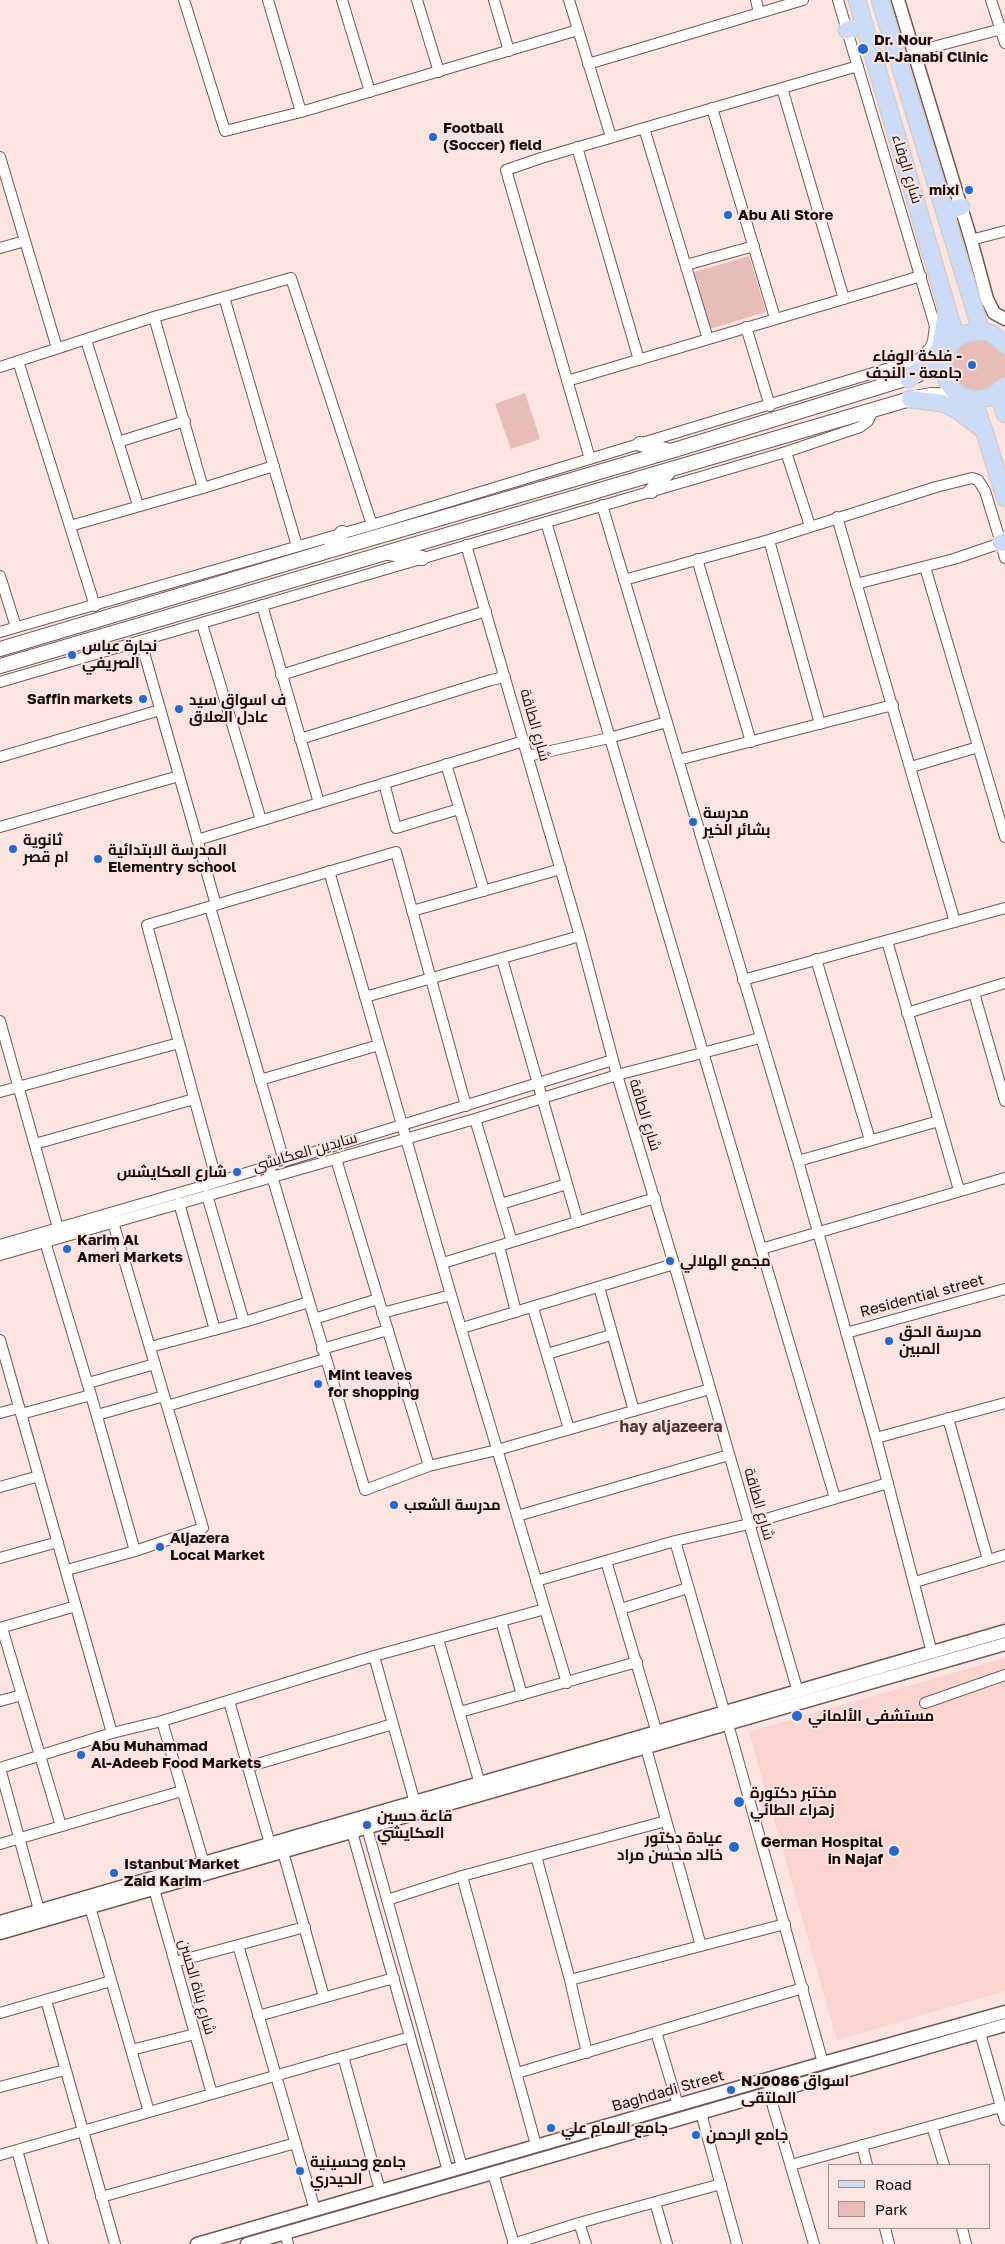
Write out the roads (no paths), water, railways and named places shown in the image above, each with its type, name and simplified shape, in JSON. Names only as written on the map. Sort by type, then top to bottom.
[{"type":"main road","name":"شارع الوفاء","points":[[857,0],[956,339]]},
{"type":"main road","name":"شارع الوفاء","points":[[880,0],[945,212],[992,333]]},
{"type":"main road","points":[[847,30],[864,25]]},
{"type":"main road","points":[[890,112],[898,119],[912,162],[916,167],[925,165],[927,154]]},
{"type":"main road","points":[[945,212],[961,207]]},
{"type":"main road","points":[[908,379],[932,359],[940,348],[947,303]]},
{"type":"main road","points":[[1005,345],[992,333],[972,331],[956,339],[948,348],[944,358],[944,370],[947,380],[953,390],[967,398],[984,430],[1005,498]]},
{"type":"main road","points":[[0,650],[908,379],[931,368],[944,358]]},
{"type":"main road","points":[[0,666],[910,400],[931,395],[991,398],[1002,390],[1005,414]]},
{"type":"main road","points":[[910,400],[942,404],[956,410],[984,430]]},
{"type":"main road","points":[[640,444],[672,451]]},
{"type":"main road","points":[[651,491],[671,469]]},
{"type":"main road","points":[[328,551],[342,533]]},
{"type":"main road","points":[[385,552],[422,558]]},
{"type":"main road","points":[[103,618],[103,628],[111,633]]},
{"type":"main road","points":[[77,626],[85,632],[83,641]]},
{"type":"street","points":[[184,0],[226,131],[301,112],[578,30]]},
{"type":"street","points":[[268,0],[301,112]]},
{"type":"street","points":[[342,0],[370,92]]},
{"type":"street","points":[[417,0],[439,72]]},
{"type":"street","points":[[494,0],[509,51]]},
{"type":"street","points":[[569,0],[611,137]]},
{"type":"street","points":[[756,0],[759,13]]},
{"type":"street","points":[[588,64],[803,0]]},
{"type":"street","points":[[0,632],[372,525],[770,406],[912,362],[925,354],[933,341],[935,326],[838,0]]},
{"type":"street","points":[[898,0],[987,299],[994,313],[1005,320]]},
{"type":"street","points":[[991,0],[1003,28],[1005,43]]},
{"type":"street","points":[[914,52],[1003,28]]},
{"type":"street","points":[[590,460],[506,170],[611,137],[858,66]]},
{"type":"street","points":[[782,88],[844,298]]},
{"type":"street","points":[[712,108],[775,318]]},
{"type":"street","points":[[644,128],[708,339]]},
{"type":"street","points":[[577,148],[639,360]]},
{"type":"street","points":[[1,162],[57,348]]},
{"type":"street","points":[[971,240],[1005,231]]},
{"type":"street","points":[[0,248],[25,241]]},
{"type":"street","points":[[686,265],[754,246]]},
{"type":"street","points":[[568,382],[775,318],[920,276]]},
{"type":"street","points":[[0,367],[154,317],[291,278],[372,525]]},
{"type":"street","points":[[224,297],[298,546]]},
{"type":"street","points":[[154,317],[203,488]]},
{"type":"street","points":[[746,327],[770,406]]},
{"type":"street","points":[[86,340],[138,506]]},
{"type":"street","points":[[18,361],[95,606]]},
{"type":"street","points":[[0,682],[786,452],[860,427],[868,421],[873,410]]},
{"type":"street","points":[[118,442],[185,421]]},
{"type":"street","points":[[786,452],[810,526]]},
{"type":"street","points":[[70,526],[274,466]]},
{"type":"street","points":[[624,580],[769,540],[838,517],[972,478],[978,480],[985,491],[1004,547],[856,584]]},
{"type":"street","points":[[602,505],[798,1161],[876,1438],[932,1653]]},
{"type":"street","points":[[838,517],[955,922]]},
{"type":"street","points":[[546,522],[835,1498]]},
{"type":"street","points":[[769,540],[820,724]]},
{"type":"street","name":"شارع الطاقة","points":[[466,545],[561,869],[617,1075],[655,1198],[798,1692]]},
{"type":"street","points":[[697,559],[751,742]]},
{"type":"street","points":[[925,567],[978,746],[1002,813],[1005,837]]},
{"type":"street","points":[[0,576],[16,628]]},
{"type":"street","points":[[262,605],[319,803]]},
{"type":"street","points":[[281,675],[486,611]]},
{"type":"street","points":[[202,624],[261,820]]},
{"type":"street","points":[[141,642],[284,1162]]},
{"type":"street","points":[[300,739],[505,677]]},
{"type":"street","points":[[678,760],[893,705]]},
{"type":"street","points":[[0,757],[160,710]]},
{"type":"street","points":[[528,756],[609,738],[667,722]]},
{"type":"street","points":[[197,840],[524,741]]},
{"type":"street","points":[[911,767],[978,746]]},
{"type":"street","points":[[446,764],[484,891]]},
{"type":"street","points":[[0,827],[179,776]]},
{"type":"street","points":[[384,783],[396,828],[460,809]]},
{"type":"street","points":[[217,1182],[147,926],[396,852],[466,1106]]},
{"type":"street","points":[[412,911],[561,869]]},
{"type":"street","points":[[329,871],[347,940],[566,1683]]},
{"type":"street","points":[[743,980],[816,958],[887,941],[1005,908]]},
{"type":"street","points":[[365,997],[580,936]]},
{"type":"street","points":[[887,941],[959,1190]]},
{"type":"street","points":[[816,958],[870,1140]]},
{"type":"street","points":[[502,959],[578,1222]]},
{"type":"street","points":[[907,1013],[1005,984]]},
{"type":"street","points":[[974,993],[1005,1101]]},
{"type":"street","points":[[0,1021],[58,1228]]},
{"type":"street","name":"سايدين العكايشي","points":[[0,1255],[44,1237],[58,1228],[179,1204],[475,1119],[617,1075],[760,1038]]},
{"type":"street","points":[[0,1092],[179,1043]]},
{"type":"street","points":[[260,1080],[379,1045]]},
{"type":"street","name":"سايدين العكايشي","points":[[0,1245],[113,1222],[131,1212],[217,1182],[538,1085],[613,1060]]},
{"type":"street","points":[[35,1144],[194,1099]]},
{"type":"street","points":[[475,1119],[512,1242]]},
{"type":"street","points":[[798,1161],[939,1121]]},
{"type":"street","points":[[336,1159],[430,1466]]},
{"type":"street","points":[[269,1166],[365,1490],[430,1466],[498,1450],[710,1389]]},
{"type":"street","points":[[761,1249],[1005,1178]]},
{"type":"street","points":[[501,1204],[567,1184]]},
{"type":"street","points":[[207,1195],[244,1322]]},
{"type":"street","points":[[443,1263],[655,1198]]},
{"type":"street","points":[[179,1204],[215,1330]]},
{"type":"street","points":[[67,1570],[135,1552],[203,1528],[113,1222]]},
{"type":"street","points":[[44,1237],[88,1383],[135,1552]]},
{"type":"street","points":[[499,1246],[516,1312]]},
{"type":"street","points":[[462,1328],[674,1264]]},
{"type":"street","points":[[599,1287],[634,1411]]},
{"type":"street","name":"Residential street","points":[[846,1333],[1005,1289]]},
{"type":"street","points":[[382,1313],[451,1295]]},
{"type":"street","points":[[314,1319],[378,1299]]},
{"type":"street","points":[[150,1347],[244,1322],[309,1302]]},
{"type":"street","points":[[533,1308],[570,1429]]},
{"type":"street","points":[[167,1406],[324,1354],[388,1330]]},
{"type":"street","points":[[547,1354],[611,1334]]},
{"type":"street","points":[[0,1340],[112,1733]]},
{"type":"street","points":[[88,1383],[155,1364]]},
{"type":"street","points":[[0,1413],[20,1411],[91,1395]]},
{"type":"street","points":[[97,1415],[164,1396]]},
{"type":"street","points":[[876,1438],[1005,1402]]},
{"type":"street","points":[[948,1418],[988,1560]]},
{"type":"street","points":[[517,1516],[729,1455]]},
{"type":"street","points":[[0,1487],[39,1476]]},
{"type":"street","points":[[536,1581],[675,1541],[749,1524],[888,1483]]},
{"type":"street","points":[[675,1541],[823,2063]]},
{"type":"street","points":[[0,1558],[58,1542]]},
{"type":"street","points":[[915,1582],[1005,1554]]},
{"type":"street","points":[[606,1561],[657,1733]]},
{"type":"street","points":[[621,1609],[688,1588]]},
{"type":"street","points":[[61,1826],[1,1628],[76,1606]]},
{"type":"street","points":[[40,1910],[0,1768],[112,1733],[162,1721],[229,1701],[374,1656],[545,1609]]},
{"type":"street","points":[[500,1621],[522,1695]]},
{"type":"street","points":[[0,1922],[40,1910],[145,1888],[283,1852],[367,1828],[511,1781],[646,1748],[798,1692],[1005,1631]]},
{"type":"street","points":[[438,1639],[480,1784]]},
{"type":"street","points":[[525,1777],[657,1733],[727,1719],[1005,1644]]},
{"type":"street","points":[[374,1656],[415,1803]]},
{"type":"street","points":[[460,1712],[637,1662]]},
{"type":"street","points":[[926,1703],[1005,1675]]},
{"type":"street","points":[[0,1701],[22,1695]]},
{"type":"street","points":[[229,1701],[270,1844]]},
{"type":"street","points":[[162,1721],[204,1864]]},
{"type":"street","points":[[247,1766],[393,1724]]},
{"type":"street","points":[[646,1748],[701,1946]]},
{"type":"street","points":[[145,1888],[204,1864],[270,1844],[480,1784],[511,1781]]},
{"type":"street","points":[[0,1844],[182,1791]]},
{"type":"street","points":[[387,1900],[462,1876],[666,1821]]},
{"type":"street","points":[[367,1828],[462,2167]]},
{"type":"street","points":[[352,1832],[448,2171]]},
{"type":"street","points":[[283,1852],[324,1997]]},
{"type":"street","points":[[536,1856],[570,1980],[587,2053]]},
{"type":"street","points":[[462,1876],[536,2145]]},
{"type":"street","name":"شارع بناة الحسن","points":[[145,1888],[175,1962],[212,2094]]},
{"type":"street","points":[[0,1933],[90,1907],[123,1892]]},
{"type":"street","points":[[90,1907],[149,2112]]},
{"type":"street","points":[[570,1980],[785,1924]]},
{"type":"street","points":[[175,1962],[305,1927]]},
{"type":"street","points":[[238,1946],[315,2210]]},
{"type":"street","points":[[258,2016],[394,1978]]},
{"type":"street","points":[[0,2013],[111,1981]]},
{"type":"street","points":[[517,2073],[803,1988]]},
{"type":"street","points":[[46,2000],[115,2244]]},
{"type":"street","name":"Baghdadi Street","points":[[197,2244],[239,2238],[262,2225],[380,2190],[1005,2012]]},
{"type":"street","name":"Baghdadi Street","points":[[247,2244],[265,2239],[286,2239],[493,2173],[1005,2025]]},
{"type":"street","points":[[656,2032],[678,2105]]},
{"type":"street","points":[[980,2033],[1005,2120]]},
{"type":"street","points":[[131,2050],[195,2034]]},
{"type":"street","points":[[0,2155],[410,2038]]},
{"type":"street","points":[[343,2056],[380,2190]]},
{"type":"street","points":[[0,2087],[65,2070]]},
{"type":"street","points":[[744,2086],[742,2095],[748,2100]]},
{"type":"street","points":[[728,2090],[733,2097],[730,2105]]},
{"type":"street","points":[[769,2093],[814,2244]]},
{"type":"street","points":[[791,2164],[1001,2107]]},
{"type":"street","points":[[702,2113],[737,2244]]},
{"type":"street","points":[[932,2126],[944,2164]]},
{"type":"street","points":[[101,2197],[296,2143]]},
{"type":"street","points":[[862,2145],[867,2164]]},
{"type":"street","points":[[17,2150],[44,2244]]},
{"type":"street","points":[[493,2173],[514,2244],[579,2223],[721,2184]]},
{"type":"street","points":[[655,2202],[667,2244]]},
{"type":"street","points":[[579,2223],[586,2244]]},
{"type":"street","points":[[262,2225],[260,2232],[265,2239]]},
{"type":"street","points":[[884,2229],[889,2244]]},
{"type":"street","points":[[962,2229],[966,2244]]},
{"type":"place","name":"Dr. Nour Al-Janabi Clinic","points":[[863,49]]},
{"type":"place","name":"Football (Soccer) field","points":[[433,137]]},
{"type":"place","name":"mixi","points":[[969,190]]},
{"type":"place","name":"Abu Ali Store","points":[[728,215]]},
{"type":"place","name":"فلكة الوفاء - جامعة - النجف","points":[[972,365]]},
{"type":"place","name":"نجارة عباس الصريفي","points":[[72,655]]},
{"type":"place","name":"Saffin markets","points":[[143,699]]},
{"type":"place","name":"ف اسواق سيد عادل العلاق","points":[[179,709]]},
{"type":"place","name":"مدرسة بشائر الخير","points":[[693,822]]},
{"type":"place","name":"ثانوية ام قصر","points":[[13,849]]},
{"type":"place","name":"المدرسة الابتدائية Elementry school","points":[[98,859]]},
{"type":"place","name":"شارع العكايشس","points":[[237,1172]]},
{"type":"place","name":"Karim Al Ameri Markets","points":[[67,1249]]},
{"type":"place","name":"مجمع الهلالي","points":[[670,1261]]},
{"type":"place","name":"مدرسة الحق المبين","points":[[889,1341]]},
{"type":"place","name":"Mint leaves for shopping","points":[[318,1384]]},
{"type":"place","name":"مدرسة الشعب","points":[[394,1505]]},
{"type":"place","name":"Aljazera Local Market","points":[[160,1547]]},
{"type":"place","name":"مستشفى الألماني","points":[[797,1716]]},
{"type":"place","name":"Abu Muhammad Al-Adeeb Food Markets","points":[[81,1755]]},
{"type":"place","name":"مختبر دكتورة زهراء الطائي","points":[[739,1802]]},
{"type":"place","name":"قاعة حسين العكايشي","points":[[367,1825]]},
{"type":"place","name":"عيادة دكتور خالد محسن مراد","points":[[734,1847]]},
{"type":"place","name":"German Hospital in Najaf","points":[[894,1851]]},
{"type":"place","name":"Istanbul Market Zaid Karim","points":[[114,1873]]},
{"type":"place","name":"NJ0086 اسواق الملتقى","points":[[731,2090]]},
{"type":"place","name":"جامع الامام علي","points":[[551,2128]]},
{"type":"place","name":"جامع الرحمن","points":[[696,2135]]},
{"type":"place","name":"جامع وحسينية الحيدري","points":[[300,2171]]},
{"type":"district","name":"hay aljazeera","points":[[671,1427]]}]
